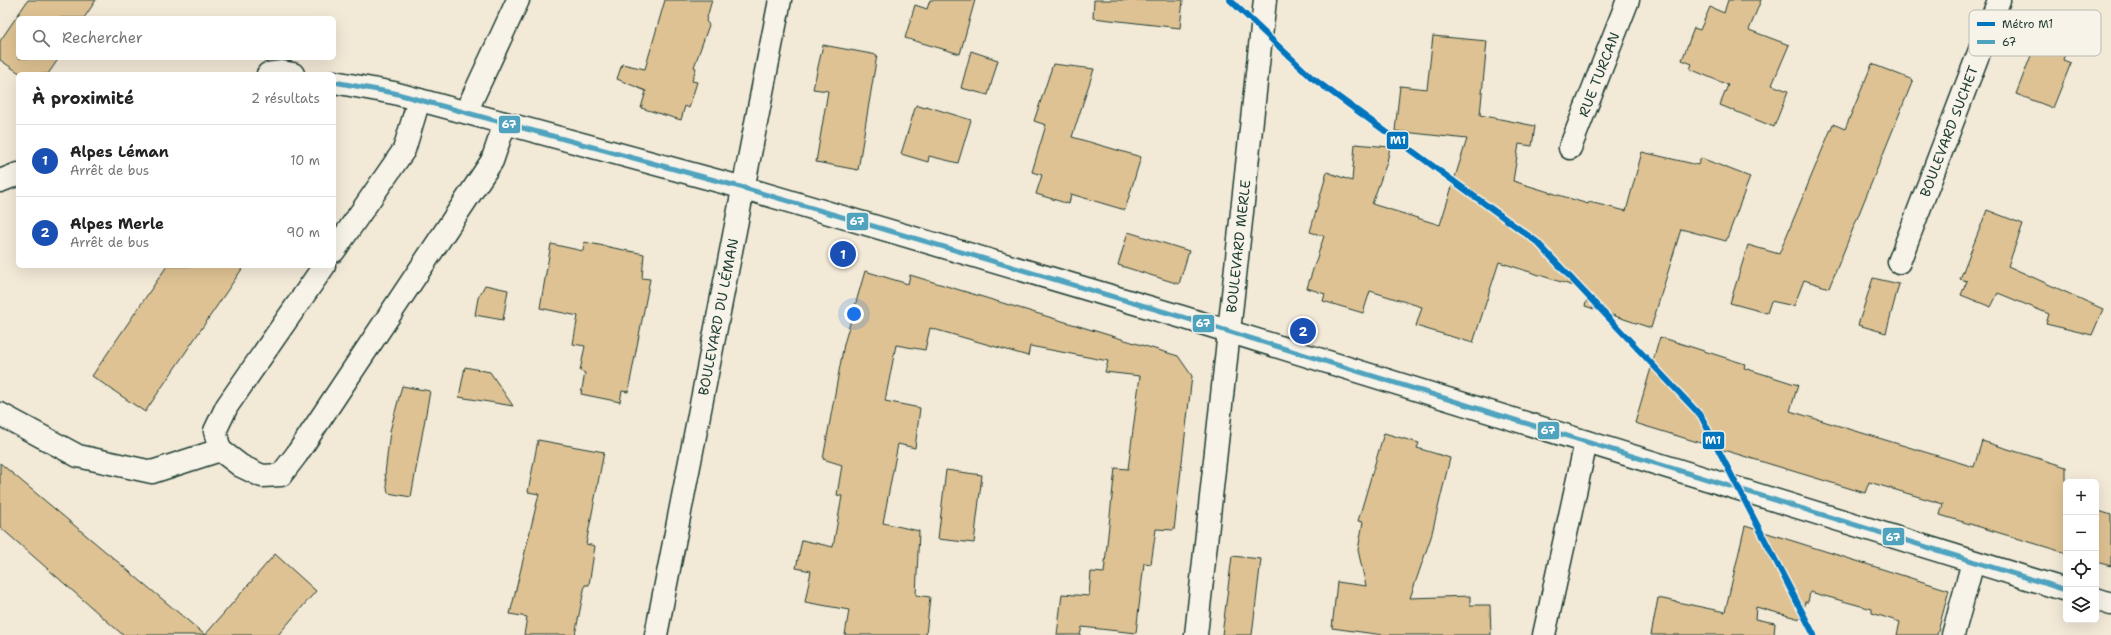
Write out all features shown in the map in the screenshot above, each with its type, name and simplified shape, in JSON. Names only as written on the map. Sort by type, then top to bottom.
[{"type":"street","points":[[466,112],[518,0]]},
{"type":"street","name":"BOULEVARD DU LÉMAN","points":[[656,635],[780,0]]},
{"type":"street","name":"BOULEVARD MERLE","points":[[1196,635],[1265,0]]},
{"type":"street","name":"RUE TURCAN","points":[[1570,148],[1628,0]]},
{"type":"street","name":"BOULEVARD SUCHET","points":[[1995,10],[1999,0]]},
{"type":"street","name":"BOULEVARD SUCHET","points":[[1899,262],[1978,56]]},
{"type":"street","points":[[336,82],[419,100],[466,112],[744,188],[1229,332],[2063,589]]},
{"type":"street","points":[[336,248],[404,150],[419,100]]},
{"type":"street","points":[[323,268],[227,406],[216,431],[220,450],[241,466],[262,476],[281,475],[297,454],[492,161],[505,123]]},
{"type":"street","points":[[0,181],[16,175]]},
{"type":"street","points":[[0,414],[78,456],[152,472],[220,450]]},
{"type":"street","points":[[1544,635],[1586,442]]},
{"type":"street","points":[[1953,635],[1973,562]]},
{"type":"street","points":[[2099,600],[2111,604]]},
{"type":"building","points":[[28,0],[96,0],[85,16],[17,16]]},
{"type":"building","points":[[665,0],[712,0],[706,21],[709,25],[694,67],[696,68],[692,81],[697,82],[689,108],[685,106],[681,120],[641,108],[646,91],[617,79],[622,64],[645,69]]},
{"type":"building","points":[[930,0],[975,0],[960,54],[905,38],[915,5],[927,9]]},
{"type":"building","points":[[1094,0],[1183,0],[1180,28],[1093,18]]},
{"type":"building","points":[[1728,0],[1761,0],[1749,30],[1789,45],[1772,85],[1788,91],[1774,127],[1720,105],[1728,85],[1690,69],[1692,64],[1682,60],[1694,28],[1700,30],[1710,7],[1724,13]]},
{"type":"building","points":[[16,18],[16,60],[58,60],[49,72],[18,72],[0,60],[0,41]]},
{"type":"building","points":[[1433,36],[1487,41],[1480,115],[1535,126],[1532,146],[1519,144],[1513,181],[1588,204],[1589,202],[1626,211],[1642,152],[1698,165],[1701,158],[1750,177],[1726,241],[1681,229],[1651,328],[1585,306],[1589,291],[1499,262],[1473,343],[1416,326],[1422,307],[1370,291],[1363,313],[1323,301],[1325,294],[1307,288],[1324,236],[1310,232],[1327,172],[1352,181],[1355,144],[1390,147],[1387,162],[1372,204],[1440,225],[1467,139],[1395,131],[1400,86],[1427,89]]},
{"type":"building","points":[[823,45],[877,55],[858,170],[816,162],[828,91],[813,89]]},
{"type":"building","points":[[971,51],[998,60],[988,95],[961,88]]},
{"type":"building","points":[[2031,56],[2064,56],[2063,60],[2071,63],[2053,108],[2016,94]]},
{"type":"building","points":[[1053,64],[1094,69],[1072,137],[1141,157],[1125,210],[1071,194],[1069,204],[1036,194],[1042,175],[1032,172],[1046,125],[1034,121]]},
{"type":"building","points":[[1872,64],[1913,80],[1829,288],[1804,280],[1794,306],[1771,301],[1767,313],[1730,303],[1748,245],[1779,254],[1833,124],[1845,129]]},
{"type":"building","points":[[916,105],[925,108],[926,106],[971,120],[958,163],[929,156],[928,162],[901,154]]},
{"type":"building","points":[[1987,210],[2023,224],[2008,266],[2103,309],[2092,335],[2046,324],[2049,314],[1998,293],[1991,307],[1961,295],[1967,281],[1960,279]]},
{"type":"building","points":[[1128,232],[1189,251],[1179,284],[1118,265]]},
{"type":"building","points":[[584,242],[644,254],[642,278],[650,279],[628,392],[622,391],[620,402],[581,394],[585,373],[580,371],[585,346],[573,344],[578,316],[540,308],[551,244],[583,251]]},
{"type":"building","points":[[166,268],[243,268],[145,412],[92,376]]},
{"type":"building","points":[[865,271],[908,284],[910,275],[1178,356],[1192,376],[1174,530],[1156,529],[1151,564],[1144,563],[1136,633],[1082,627],[1080,635],[1057,635],[1062,594],[1089,596],[1091,572],[1104,573],[1115,468],[1128,469],[1140,376],[1105,372],[1108,361],[1030,346],[1028,356],[930,328],[925,350],[896,345],[885,401],[920,408],[915,448],[898,444],[883,523],[919,531],[916,595],[930,597],[926,635],[845,635],[849,610],[805,602],[811,571],[796,568],[802,540],[833,547],[842,496],[837,495],[842,465],[823,459],[844,344]]},
{"type":"building","points":[[1873,278],[1899,284],[1886,333],[1858,325]]},
{"type":"building","points":[[485,285],[508,290],[503,320],[475,315],[478,298]]},
{"type":"building","points":[[1660,337],[1745,364],[1744,368],[1798,385],[1790,411],[1974,467],[1982,441],[2066,467],[2066,479],[2063,479],[2063,552],[1940,515],[1943,504],[1869,482],[1865,493],[1635,423]]},
{"type":"building","points":[[465,367],[490,372],[513,406],[459,397]]},
{"type":"building","points":[[402,386],[430,391],[411,497],[388,493],[385,474],[390,431]]},
{"type":"building","points":[[1384,433],[1419,443],[1417,448],[1450,458],[1431,537],[1410,598],[1470,596],[1470,605],[1490,605],[1491,635],[1383,635],[1332,628],[1337,582],[1366,586],[1358,550],[1363,522],[1358,521]]},
{"type":"building","points":[[538,440],[604,452],[586,544],[595,546],[589,585],[585,585],[575,635],[524,635],[527,617],[510,614],[539,494],[528,492]]},
{"type":"building","points":[[0,463],[205,635],[123,635],[0,527]]},
{"type":"building","points":[[946,470],[982,475],[974,543],[938,539]]},
{"type":"building","points":[[2099,511],[2111,515],[2111,566],[2099,563]]},
{"type":"building","points":[[1745,526],[1949,590],[1937,635],[1897,635],[1900,622],[1872,613],[1872,609],[1810,592],[1808,602],[1805,602],[1800,619],[1756,607],[1755,619],[1775,623],[1774,635],[1651,635],[1658,598],[1725,612]]},
{"type":"building","points":[[275,554],[316,591],[278,635],[205,635]]},
{"type":"building","points":[[1232,556],[1261,559],[1252,635],[1222,635]]},
{"type":"metro line","name":"M1","points":[[1230,0],[1311,77],[1537,242],[1701,416],[1814,635]]},
{"type":"transit line","name":"67","points":[[336,82],[394,93],[744,188],[1182,317],[2063,589]]},
{"type":"place","name":"Alpes Léman","points":[[843,254]]},
{"type":"place","name":"Alpes Merle","points":[[1303,331]]}]
